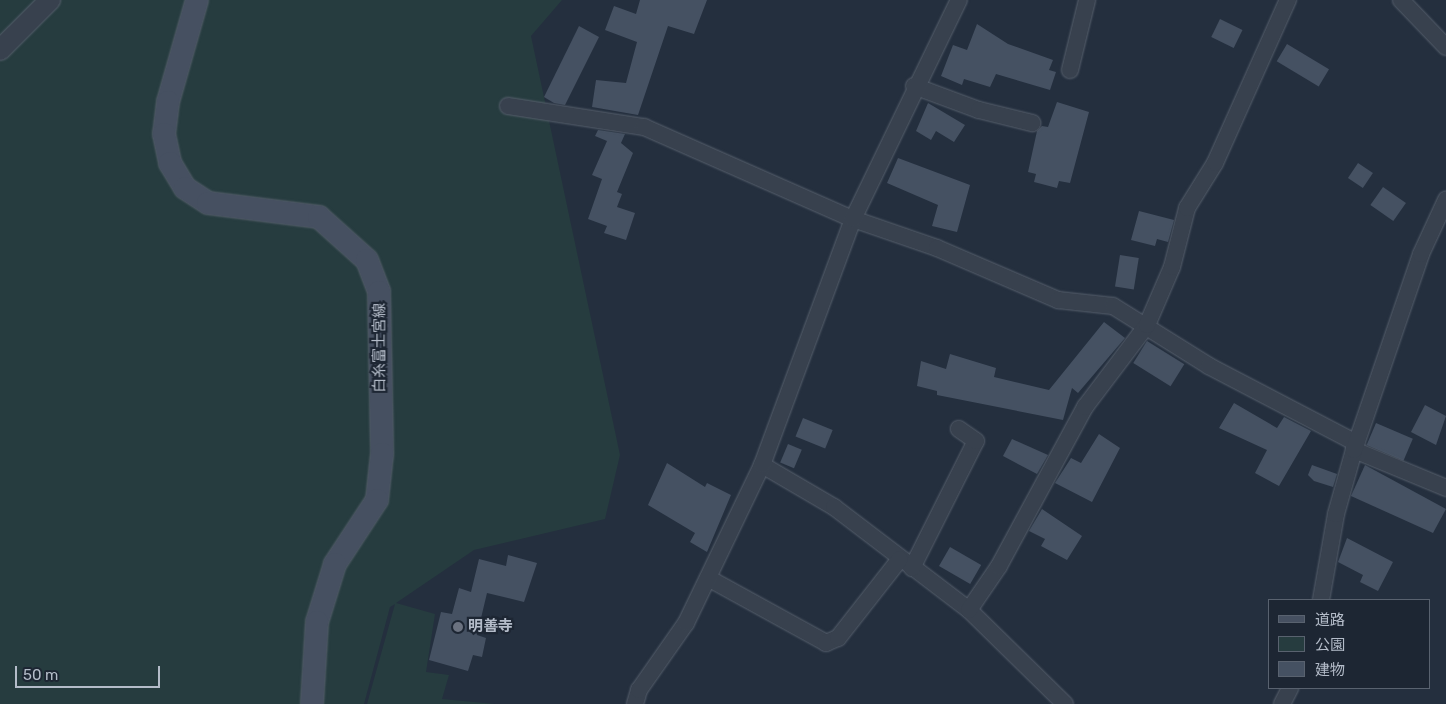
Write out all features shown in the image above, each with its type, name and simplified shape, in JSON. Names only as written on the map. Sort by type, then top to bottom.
[{"type":"main road","name":"白糸富士宮線","points":[[196,0],[168,102],[164,134],[170,163],[180,179],[208,203],[319,217],[367,260],[380,292],[382,454],[377,500],[335,564],[316,622],[312,704]]},
{"type":"street","points":[[0,50],[50,0]]},
{"type":"street","points":[[635,704],[638,690],[686,623],[762,465],[853,219],[914,86],[959,0]]},
{"type":"street","points":[[1070,70],[1087,0]]},
{"type":"street","points":[[969,610],[999,566],[1085,407],[1147,325],[1172,267],[1187,208],[1215,163],[1288,0]]},
{"type":"street","points":[[1401,0],[1446,48]]},
{"type":"street","points":[[914,86],[979,110],[1032,122]]},
{"type":"street","points":[[508,106],[644,126],[853,219],[937,248],[1058,300],[1077,306],[1113,306],[1147,325],[1209,366],[1355,447],[1446,488]]},
{"type":"street","points":[[1321,599],[1336,514],[1355,447],[1421,254],[1446,200]]},
{"type":"street","points":[[708,578],[826,643],[838,638],[906,564],[976,441],[959,429]]},
{"type":"street","points":[[762,465],[834,507],[906,564],[969,610],[1065,704]]},
{"type":"street","points":[[1282,704],[1290,689]]},
{"type":"green space","points":[[0,0],[562,0],[531,36],[620,455],[605,519],[474,550],[396,603],[435,614],[426,672],[449,675],[442,699],[495,704],[367,704],[395,604],[390,607],[364,704],[0,704]]},
{"type":"building","points":[[640,0],[707,0],[694,34],[668,26],[638,115],[592,107],[596,80],[626,83],[637,42],[605,30],[614,6],[636,14]]},
{"type":"building","points":[[1220,19],[1242,30],[1234,48],[1211,37]]},
{"type":"building","points":[[977,24],[1008,44],[1053,60],[1049,70],[1056,72],[1050,90],[996,74],[990,87],[964,79],[962,85],[941,76],[953,45],[967,50]]},
{"type":"building","points":[[579,26],[599,37],[565,105],[554,103],[544,97]]},
{"type":"building","points":[[1287,44],[1329,69],[1319,86],[1277,61]]},
{"type":"building","points":[[1057,102],[1089,112],[1070,183],[1059,181],[1057,188],[1034,182],[1036,174],[1028,172],[1037,131],[1042,126],[1048,127]]},
{"type":"building","points":[[928,103],[965,125],[954,142],[936,131],[931,140],[916,131]]},
{"type":"building","points":[[598,130],[625,134],[621,143],[633,153],[617,192],[622,194],[617,207],[635,213],[626,240],[604,233],[607,226],[588,219],[602,179],[592,175],[607,141],[595,136]]},
{"type":"building","points":[[898,158],[970,185],[957,232],[932,226],[938,205],[887,183]]},
{"type":"building","points":[[1358,163],[1373,173],[1363,188],[1348,178]]},
{"type":"building","points":[[1383,187],[1406,203],[1393,221],[1370,205]]},
{"type":"building","points":[[1139,211],[1174,220],[1168,242],[1157,239],[1155,246],[1131,240]]},
{"type":"building","points":[[1120,255],[1139,258],[1134,290],[1115,287]]},
{"type":"building","points":[[1104,322],[1125,338],[1078,393],[1072,388],[1063,420],[937,395],[937,391],[917,386],[921,361],[946,369],[950,354],[996,368],[994,377],[1049,390]]},
{"type":"building","points":[[1147,341],[1184,364],[1171,386],[1133,363]]},
{"type":"building","points":[[1234,403],[1277,428],[1284,417],[1311,431],[1279,486],[1255,473],[1267,450],[1219,428]]},
{"type":"building","points":[[1425,405],[1446,416],[1436,445],[1411,432]]},
{"type":"building","points":[[803,418],[833,430],[825,449],[796,437]]},
{"type":"building","points":[[1376,423],[1413,439],[1403,461],[1367,445]]},
{"type":"building","points":[[1099,434],[1120,448],[1092,502],[1055,483],[1071,458],[1081,463]]},
{"type":"building","points":[[1012,439],[1048,455],[1037,474],[1003,456]]},
{"type":"building","points":[[788,444],[802,450],[794,468],[780,462]]},
{"type":"building","points":[[667,463],[705,487],[707,483],[731,495],[707,552],[690,542],[695,533],[648,505]]},
{"type":"building","points":[[1312,465],[1337,474],[1333,487],[1314,481],[1308,475]]},
{"type":"building","points":[[1365,465],[1446,509],[1433,533],[1351,496]]},
{"type":"building","points":[[1042,509],[1082,536],[1067,560],[1041,546],[1045,539],[1029,531]]},
{"type":"building","points":[[1347,538],[1393,562],[1378,591],[1360,582],[1363,575],[1338,562]]},
{"type":"building","points":[[950,547],[981,565],[970,584],[939,566]]},
{"type":"building","points":[[508,555],[537,563],[524,602],[487,593],[477,635],[486,638],[482,657],[473,655],[468,671],[429,660],[441,612],[452,614],[459,588],[471,592],[479,559],[506,566]]},
{"type":"place","name":"明善寺","points":[[458,627]]}]
